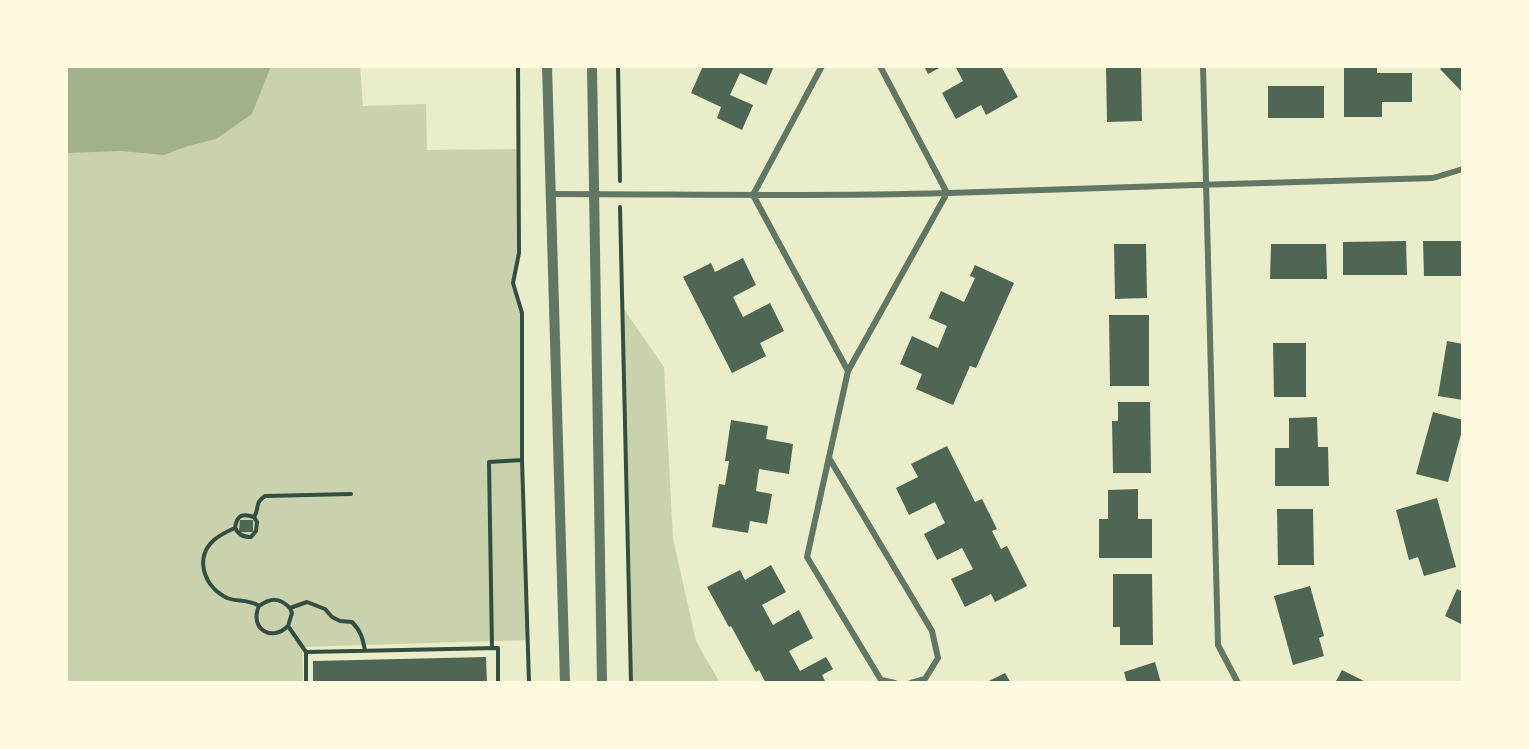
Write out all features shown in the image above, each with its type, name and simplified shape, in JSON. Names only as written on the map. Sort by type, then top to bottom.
[{"type":"street","points":[[547,66],[565,683]]},
{"type":"street","points":[[592,66],[602,683]]},
{"type":"street","points":[[753,195],[822,66]]},
{"type":"street","points":[[880,66],[947,193]]},
{"type":"street","points":[[1203,66],[1218,645],[1238,683]]},
{"type":"street","points":[[550,194],[947,193],[1433,178],[1463,170]]},
{"type":"street","points":[[895,683],[881,680],[807,557],[848,371],[947,193]]},
{"type":"street","points":[[753,195],[848,371]]},
{"type":"street","points":[[828,457],[932,631],[938,658],[926,679],[911,683]]},
{"type":"path","points":[[518,66],[519,254],[513,283],[522,313],[522,460],[529,683]]},
{"type":"path","points":[[618,66],[631,683]]},
{"type":"path","points":[[492,648],[489,462],[522,460]]},
{"type":"path","points":[[254,517],[257,513],[257,504],[265,496],[351,494]]},
{"type":"path","points":[[240,516],[254,517],[257,522],[256,531],[251,537],[243,537],[235,528],[240,516]]},
{"type":"path","points":[[235,528],[223,533],[213,541],[204,553],[202,567],[214,589],[225,597],[237,601],[254,602],[259,606]]},
{"type":"path","points":[[267,601],[284,601],[290,608],[292,613],[288,626],[282,632],[274,634],[259,627],[256,612],[259,606],[267,601]]},
{"type":"path","points":[[290,608],[306,602],[325,609],[332,617],[340,621],[352,622],[359,629],[364,640],[365,651]]},
{"type":"path","points":[[288,626],[306,652],[306,683]]},
{"type":"path","points":[[306,652],[498,648],[498,683]]},
{"type":"shaded area","points":[[66,66],[360,66],[363,106],[426,104],[427,150],[520,149],[519,253],[513,283],[522,313],[522,460],[528,640],[302,647],[303,683],[66,683]]},
{"type":"shaded area","points":[[66,66],[271,66],[252,114],[216,139],[164,155],[121,151],[66,153]]},
{"type":"shaded area","points":[[623,308],[664,367],[673,539],[696,641],[720,683],[631,683]]},
{"type":"building","points":[[703,66],[774,66],[766,85],[740,73],[730,95],[753,105],[742,130],[717,118],[721,107],[691,93]]},
{"type":"building","points":[[924,66],[943,66],[928,74]]},
{"type":"building","points":[[955,66],[1001,66],[1018,97],[986,115],[981,105],[956,119],[942,93],[963,81]]},
{"type":"building","points":[[1106,66],[1141,66],[1142,121],[1107,122]]},
{"type":"building","points":[[1344,66],[1377,66],[1377,73],[1412,73],[1412,102],[1382,102],[1382,117],[1344,117]]},
{"type":"building","points":[[1443,66],[1463,66],[1463,93],[1440,69]]},
{"type":"building","points":[[1268,86],[1324,86],[1324,118],[1268,118]]},
{"type":"building","points":[[1406,241],[1407,275],[1343,275],[1343,242]]},
{"type":"building","points":[[1423,241],[1463,241],[1463,276],[1424,276]]},
{"type":"building","points":[[1114,244],[1146,244],[1147,298],[1115,299]]},
{"type":"building","points":[[1271,244],[1326,244],[1327,279],[1270,279]]},
{"type":"building","points":[[743,258],[756,285],[733,297],[743,317],[770,303],[784,331],[760,343],[766,356],[732,373],[683,277],[711,263],[715,272]]},
{"type":"building","points":[[975,265],[1014,283],[976,368],[970,366],[953,405],[916,389],[922,374],[900,364],[912,336],[938,348],[947,326],[929,318],[941,291],[964,302],[975,278],[970,276]]},
{"type":"building","points":[[1109,315],[1149,315],[1149,386],[1110,386]]},
{"type":"building","points":[[1447,341],[1463,344],[1463,400],[1438,396]]},
{"type":"building","points":[[1273,343],[1306,343],[1306,397],[1274,397]]},
{"type":"building","points":[[1118,402],[1150,402],[1151,473],[1113,473],[1112,421],[1118,421]]},
{"type":"building","points":[[1433,412],[1463,420],[1448,482],[1416,474]]},
{"type":"building","points":[[1317,417],[1318,447],[1328,447],[1329,486],[1275,486],[1275,448],[1289,448],[1289,418]]},
{"type":"building","points":[[731,420],[768,426],[766,439],[793,444],[789,474],[759,469],[756,491],[772,494],[767,524],[750,521],[748,533],[712,527],[719,484],[725,485],[729,461],[725,461]]},
{"type":"building","points":[[947,446],[975,502],[982,499],[997,529],[992,531],[1001,549],[1007,546],[1027,586],[995,602],[991,594],[965,607],[951,579],[973,569],[962,548],[937,560],[924,534],[945,523],[935,502],[909,515],[896,488],[918,477],[911,464]]},
{"type":"building","points":[[1138,489],[1138,519],[1152,519],[1152,558],[1099,558],[1099,519],[1108,519],[1108,490]]},
{"type":"building","points":[[1437,498],[1456,567],[1424,576],[1418,557],[1409,560],[1396,510]]},
{"type":"building","points":[[1277,509],[1313,509],[1314,565],[1278,565]]},
{"type":"building","points":[[240,520],[253,520],[253,532],[239,532]]},
{"type":"building","points":[[771,565],[786,592],[762,605],[773,625],[799,610],[813,638],[789,651],[800,671],[826,657],[833,669],[822,675],[826,683],[766,683],[759,670],[756,672],[707,587],[740,570],[745,580]]},
{"type":"building","points":[[1113,574],[1152,574],[1153,645],[1120,645],[1120,627],[1113,627]]},
{"type":"building","points":[[1310,586],[1324,636],[1319,638],[1324,656],[1293,665],[1274,596]]},
{"type":"building","points":[[1457,589],[1463,592],[1463,625],[1445,616]]},
{"type":"building","points":[[486,657],[487,683],[313,683],[313,661]]},
{"type":"building","points":[[1155,662],[1161,683],[1127,683],[1124,672]]},
{"type":"building","points":[[1342,670],[1368,683],[1335,683]]},
{"type":"building","points":[[1005,673],[1011,683],[985,683]]}]
